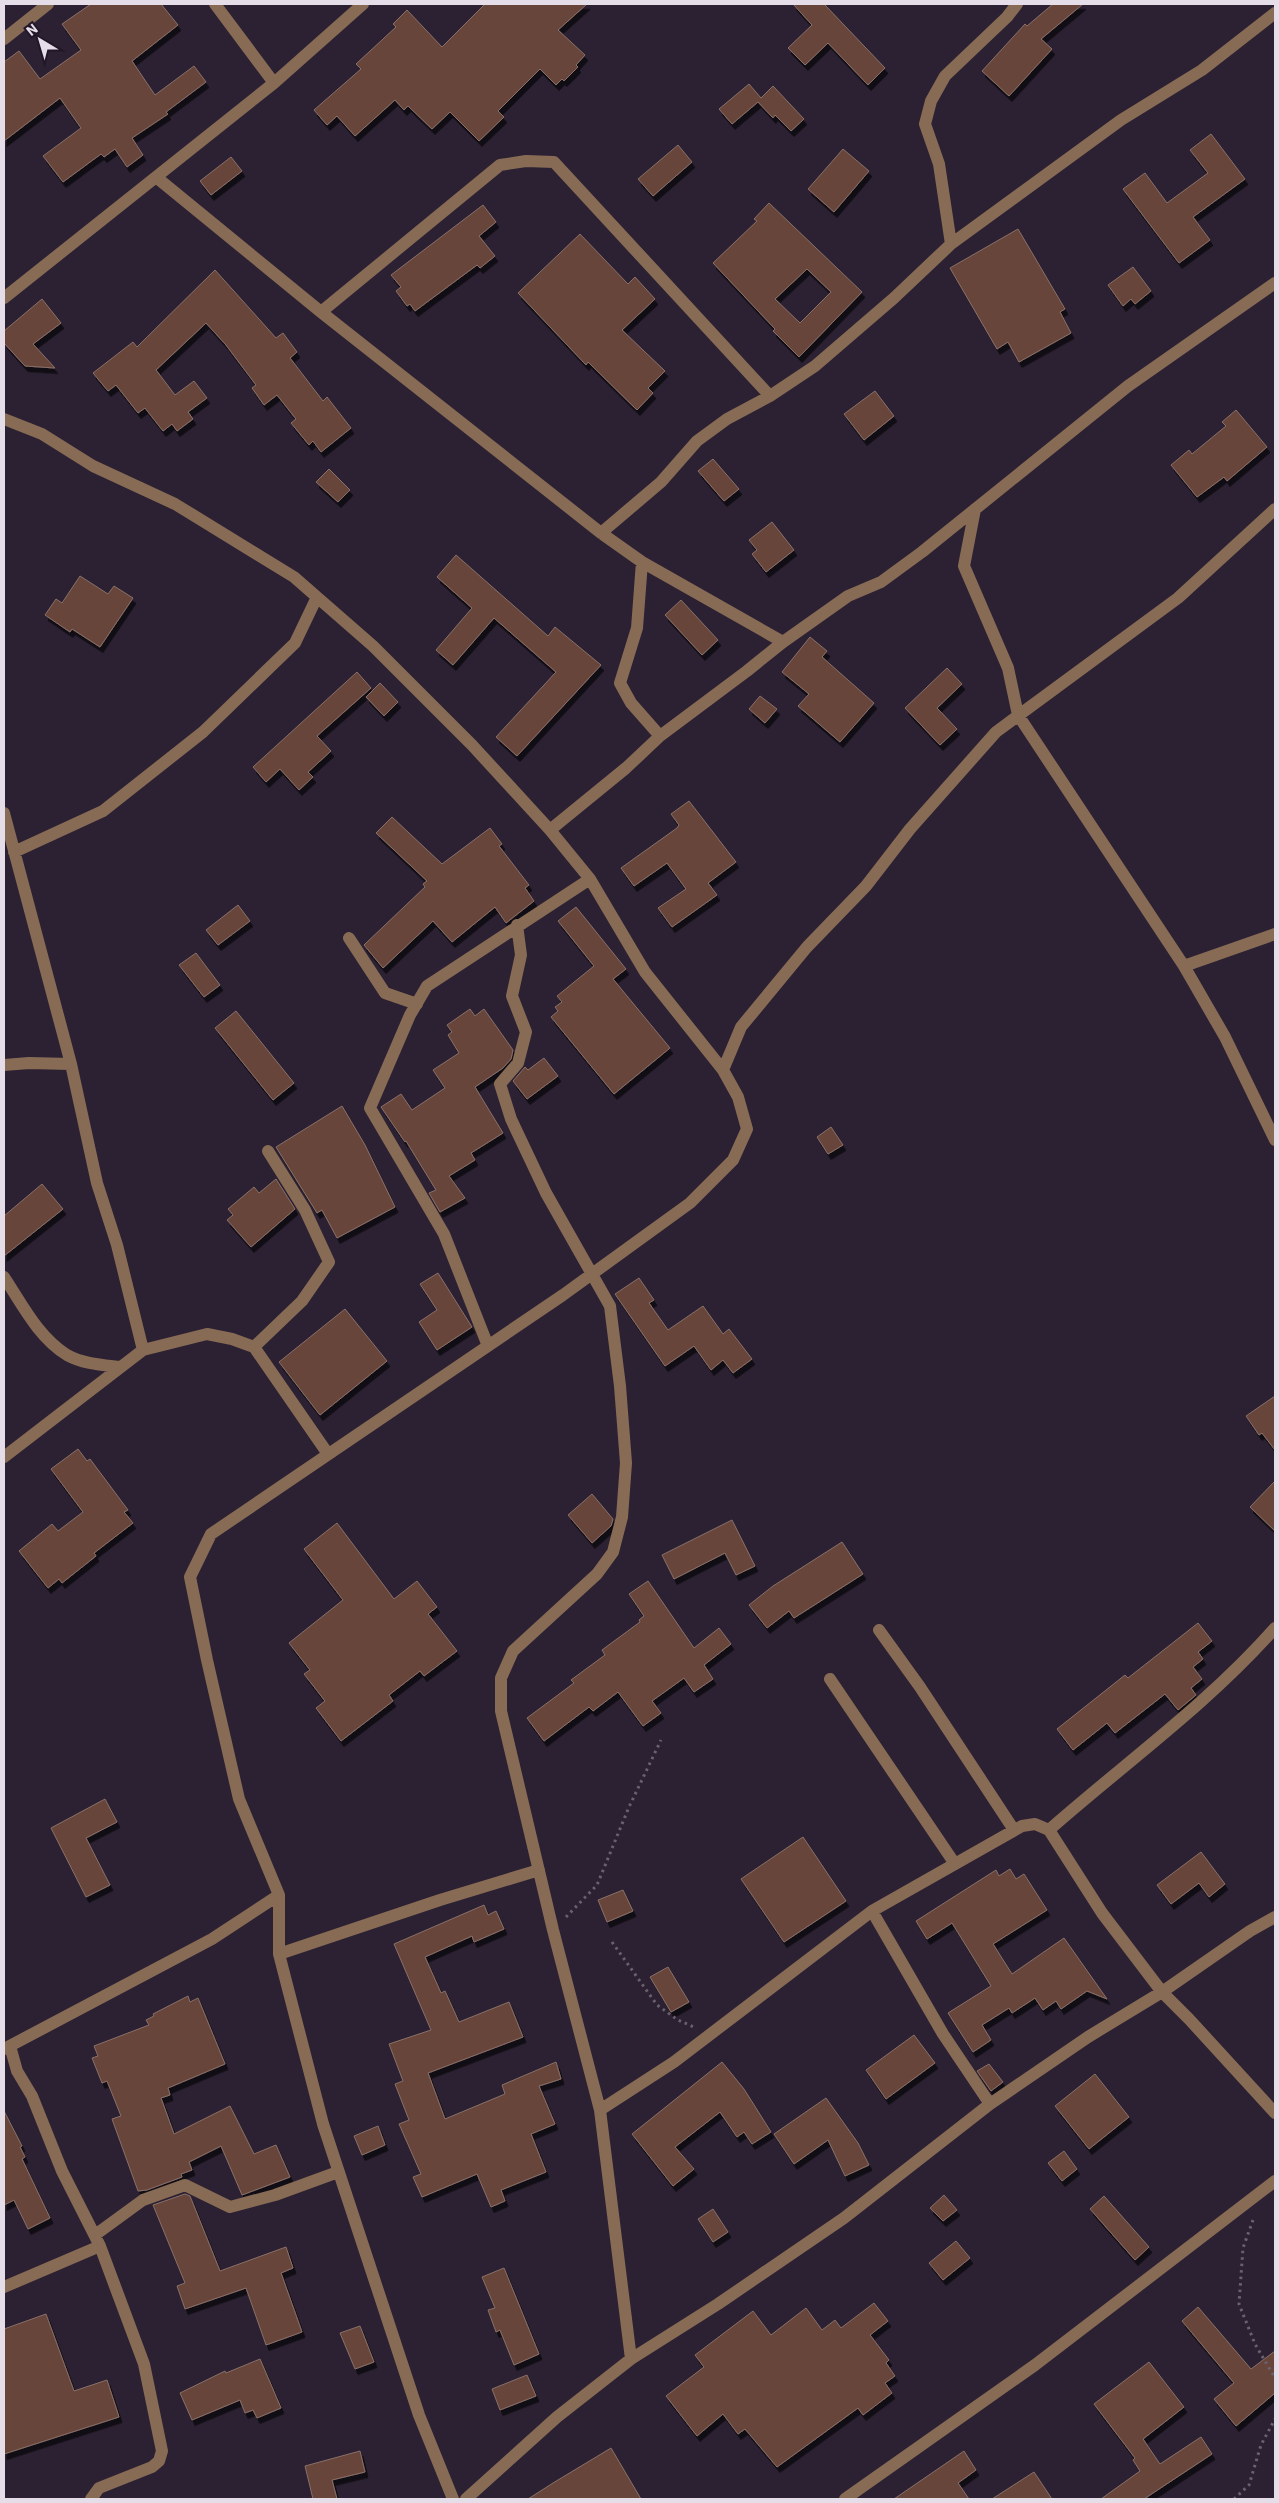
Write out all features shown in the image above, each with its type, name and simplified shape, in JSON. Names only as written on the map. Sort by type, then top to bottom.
[{"type":"street","points":[[4,39],[48,4]]},
{"type":"street","points":[[215,4],[274,83]]},
{"type":"street","points":[[4,298],[274,83],[363,4]]},
{"type":"street","points":[[951,244],[940,164],[925,124],[931,101],[945,76],[1007,17],[1017,4]]},
{"type":"street","points":[[601,532],[661,482],[697,442],[727,419],[770,396],[815,366],[894,298],[951,244],[1120,120],[1202,70],[1275,13]]},
{"type":"street","points":[[321,312],[500,165],[526,161],[554,162],[770,396]]},
{"type":"street","points":[[156,177],[321,312],[601,532],[642,562],[783,642]]},
{"type":"street","points":[[550,830],[626,768],[660,736],[783,642],[848,596],[881,582],[922,552],[1128,386],[1275,283]]},
{"type":"street","points":[[4,419],[42,434],[92,466],[175,504],[294,577],[374,646],[472,745],[550,830],[590,879],[645,972],[723,1070],[738,1097],[747,1130],[733,1160],[690,1203],[488,1346],[211,1534],[190,1576],[239,1799],[278,1895],[279,1954],[338,2172],[419,2414],[454,2499]]},
{"type":"street","points":[[975,509],[964,566],[1008,668],[1018,715],[1184,966],[1225,1037],[1275,1140]]},
{"type":"street","points":[[723,1070],[741,1027],[807,947],[866,886],[910,829],[996,732],[1178,598],[1275,509]]},
{"type":"street","points":[[642,562],[636,628],[620,683],[631,703],[660,736]]},
{"type":"street","points":[[14,852],[103,811],[203,732],[295,643],[317,597]]},
{"type":"street","points":[[4,812],[71,1064],[97,1183],[117,1245],[143,1350]]},
{"type":"street","points":[[488,1346],[444,1234],[370,1108],[427,986],[517,925],[590,879]]},
{"type":"street","points":[[517,925],[521,955],[512,996],[526,1032],[518,1063],[500,1084],[511,1119],[546,1193],[610,1306],[620,1386],[626,1463],[622,1517],[614,1552],[605,1566],[513,1651],[501,1678],[501,1711],[553,1930],[600,2110],[631,2359]]},
{"type":"street","points":[[1184,966],[1275,934]]},
{"type":"street","points":[[349,938],[385,993],[417,1004]]},
{"type":"street","points":[[4,1065],[29,1063],[71,1064]]},
{"type":"street","points":[[254,1347],[302,1301],[329,1262],[305,1210],[268,1151]]},
{"type":"street","points":[[4,1277],[39,1331],[68,1355],[91,1363],[120,1368]]},
{"type":"street","points":[[4,1457],[143,1350],[207,1334],[232,1339],[254,1347],[328,1454]]},
{"type":"street","points":[[1049,1830],[1105,1780],[1215,1691],[1275,1628]]},
{"type":"street","points":[[879,1630],[920,1687],[1014,1830]]},
{"type":"street","points":[[830,1679],[955,1864]]},
{"type":"street","points":[[600,2110],[643,2084],[872,1911],[1014,1830],[1035,1824],[1049,1830],[1102,1913],[1162,1992],[1275,2113]]},
{"type":"street","points":[[279,1954],[440,1900],[539,1870]]},
{"type":"street","points":[[91,2499],[99,2488],[152,2467],[159,2461],[162,2451],[144,2364],[98,2241],[62,2171],[32,2096],[17,2071],[7,2048],[212,1939],[278,1895]]},
{"type":"street","points":[[872,1911],[944,2034],[990,2104]]},
{"type":"street","points":[[466,2499],[557,2417],[631,2359],[718,2304],[844,2218],[990,2104],[1088,2037],[1162,1992],[1250,1931],[1275,1917]]},
{"type":"street","points":[[4,2287],[98,2241],[143,2200],[185,2185],[230,2207],[275,2195],[338,2172]]},
{"type":"street","points":[[846,2499],[1035,2365],[1275,2181]]},
{"type":"path","points":[[553,1930],[597,1885],[629,1806],[660,1740]]},
{"type":"path","points":[[612,1942],[657,2005],[678,2020],[708,2034]]},
{"type":"path","points":[[1263,2190],[1243,2248],[1239,2304],[1254,2344],[1275,2378]]},
{"type":"path","points":[[1234,2499],[1249,2485],[1261,2445],[1275,2419]]},
{"type":"building","points":[[91,4],[161,4],[178,25],[132,61],[155,95],[194,66],[206,82],[166,112],[168,114],[132,138],[143,155],[127,167],[115,149],[104,157],[101,154],[63,182],[43,156],[81,128],[60,98],[4,141],[4,62],[19,51],[40,79],[81,50],[62,24]]},
{"type":"building","points":[[485,4],[587,4],[558,30],[585,55],[576,65],[578,67],[564,81],[562,79],[556,85],[540,69],[498,111],[504,117],[479,141],[450,112],[432,129],[408,106],[404,110],[395,100],[355,136],[337,116],[327,125],[314,110],[361,69],[356,64],[396,27],[393,24],[407,10],[442,47]]},
{"type":"building","points":[[793,4],[824,4],[885,68],[868,85],[828,43],[805,65],[788,48],[812,25]]},
{"type":"building","points":[[1053,4],[1083,4],[1041,39],[1052,49],[1009,96],[982,71],[1025,24],[1027,26]]},
{"type":"building","points":[[749,84],[761,98],[773,86],[804,119],[791,131],[775,115],[773,118],[758,102],[732,124],[719,109]]},
{"type":"building","points":[[1211,134],[1245,179],[1193,217],[1210,240],[1179,263],[1123,189],[1145,173],[1167,203],[1208,173],[1190,150]]},
{"type":"building","points":[[678,145],[692,162],[653,196],[638,179]]},
{"type":"building","points":[[843,149],[869,171],[834,212],[808,189]]},
{"type":"building","points":[[231,157],[242,171],[211,195],[200,181]]},
{"type":"building","points":[[769,203],[862,292],[799,357],[773,331],[775,329],[713,263],[757,221],[754,219]],"holes":[[[807,269],[831,292],[800,323],[775,299]]]},
{"type":"building","points":[[483,205],[496,222],[479,236],[495,256],[480,268],[477,265],[415,311],[410,304],[407,306],[396,291],[401,287],[391,275]]},
{"type":"building","points":[[1018,229],[1065,309],[1060,312],[1071,333],[1019,362],[1008,342],[997,349],[950,268]]},
{"type":"building","points":[[580,234],[628,284],[635,277],[655,299],[622,330],[665,371],[648,388],[653,393],[637,410],[588,362],[586,365],[518,293]]},
{"type":"building","points":[[1133,267],[1151,291],[1135,304],[1131,299],[1123,306],[1108,285]]},
{"type":"building","points":[[215,270],[276,338],[283,333],[297,352],[290,358],[323,401],[327,397],[351,428],[321,452],[313,441],[309,445],[291,423],[296,419],[277,395],[264,405],[252,388],[256,385],[226,345],[206,323],[156,370],[175,395],[194,381],[207,398],[188,412],[193,419],[177,431],[172,424],[163,431],[145,408],[138,413],[116,385],[108,391],[93,373],[133,342],[137,347]]},
{"type":"building","points":[[42,299],[61,323],[33,344],[55,368],[25,366],[4,343],[4,331]]},
{"type":"building","points":[[875,391],[894,416],[864,440],[844,414]]},
{"type":"building","points":[[1236,410],[1267,447],[1227,481],[1224,477],[1197,497],[1171,465],[1189,450],[1192,454],[1226,426],[1222,422]]},
{"type":"building","points":[[713,459],[739,489],[724,501],[698,471]]},
{"type":"building","points":[[329,469],[350,490],[338,502],[316,482]]},
{"type":"building","points":[[772,522],[794,550],[766,572],[752,554],[757,550],[749,540]]},
{"type":"building","points":[[456,555],[548,636],[555,627],[601,665],[517,756],[496,737],[556,672],[494,618],[453,665],[436,650],[472,608],[437,577]]},
{"type":"building","points":[[80,576],[108,594],[114,586],[133,598],[100,647],[72,629],[70,632],[45,615],[56,599],[62,603]]},
{"type":"building","points":[[681,600],[718,640],[702,655],[665,615]]},
{"type":"building","points":[[810,637],[827,651],[822,657],[874,703],[840,742],[798,706],[809,694],[782,672]]},
{"type":"building","points":[[947,668],[962,684],[937,708],[957,729],[940,745],[905,708]]},
{"type":"building","points":[[357,672],[371,688],[317,736],[331,751],[308,772],[313,777],[299,790],[280,769],[266,782],[253,767]]},
{"type":"building","points":[[380,683],[398,702],[384,716],[366,697]]},
{"type":"building","points":[[760,696],[777,709],[765,723],[749,709]]},
{"type":"building","points":[[689,801],[736,862],[708,883],[717,895],[672,927],[658,908],[686,889],[667,863],[634,886],[621,868],[677,828],[679,825],[671,814]]},
{"type":"building","points":[[392,817],[442,864],[490,828],[502,844],[499,846],[529,885],[525,888],[534,901],[506,923],[495,907],[452,942],[433,921],[383,968],[364,945],[425,887],[423,884],[427,881],[376,833]]},
{"type":"building","points":[[238,905],[250,921],[218,945],[206,930]]},
{"type":"building","points":[[576,907],[626,969],[613,979],[670,1048],[614,1094],[551,1017],[558,1011],[555,1007],[562,1002],[557,996],[594,966],[558,921]]},
{"type":"building","points":[[196,953],[220,985],[204,997],[179,965]]},
{"type":"building","points":[[470,1009],[475,1016],[484,1009],[513,1050],[511,1059],[503,1068],[475,1087],[503,1133],[471,1153],[475,1160],[449,1176],[465,1198],[440,1212],[429,1193],[436,1190],[406,1141],[381,1107],[401,1094],[412,1110],[445,1088],[433,1070],[459,1053],[448,1035],[452,1032],[447,1025]]},
{"type":"building","points":[[236,1011],[294,1083],[273,1100],[215,1028]]},
{"type":"building","points":[[544,1058],[558,1076],[527,1099],[513,1081],[525,1067],[528,1070]]},
{"type":"building","points":[[342,1106],[365,1145],[395,1207],[337,1238],[322,1210],[317,1213],[276,1147]]},
{"type":"building","points":[[831,1127],[843,1145],[828,1154],[817,1137]]},
{"type":"building","points":[[276,1179],[295,1209],[251,1247],[227,1220],[233,1215],[228,1209],[254,1187],[259,1193]]},
{"type":"building","points":[[42,1184],[63,1209],[4,1256],[4,1216]]},
{"type":"building","points":[[438,1273],[472,1327],[437,1350],[419,1322],[437,1310],[420,1284]]},
{"type":"building","points":[[639,1278],[654,1300],[649,1303],[668,1330],[703,1306],[723,1334],[729,1329],[752,1359],[733,1373],[723,1360],[711,1370],[694,1346],[665,1366],[615,1294]]},
{"type":"building","points":[[345,1309],[387,1361],[320,1415],[279,1362]]},
{"type":"building","points":[[1275,1396],[1275,1450],[1262,1433],[1259,1435],[1246,1416]]},
{"type":"building","points":[[78,1449],[87,1461],[90,1459],[128,1510],[124,1512],[133,1523],[94,1553],[96,1556],[62,1583],[59,1579],[48,1588],[19,1551],[52,1524],[58,1531],[83,1512],[51,1469]]},
{"type":"building","points":[[1275,1481],[1275,1531],[1250,1507]]},
{"type":"building","points":[[592,1494],[613,1519],[611,1526],[592,1543],[568,1515]]},
{"type":"building","points":[[732,1520],[755,1566],[736,1575],[725,1553],[674,1579],[662,1555]]},
{"type":"building","points":[[337,1523],[394,1599],[417,1581],[437,1607],[428,1614],[457,1651],[424,1676],[420,1671],[389,1695],[393,1701],[341,1741],[316,1708],[325,1701],[304,1674],[310,1670],[289,1643],[343,1600],[304,1549]]},
{"type":"building","points":[[842,1542],[863,1574],[794,1618],[789,1611],[767,1628],[749,1605],[773,1586]]},
{"type":"building","points":[[648,1581],[694,1648],[719,1628],[731,1644],[704,1665],[713,1679],[694,1692],[684,1678],[652,1701],[661,1713],[643,1726],[618,1692],[593,1711],[589,1707],[544,1741],[527,1718],[574,1683],[571,1680],[605,1655],[602,1650],[640,1622],[639,1620],[644,1616],[629,1594]]},
{"type":"building","points":[[1198,1623],[1212,1641],[1198,1652],[1203,1659],[1193,1667],[1202,1679],[1191,1688],[1196,1695],[1178,1710],[1165,1694],[1115,1733],[1107,1723],[1073,1750],[1057,1729],[1125,1675],[1128,1678]]},
{"type":"building","points":[[105,1799],[117,1822],[86,1838],[110,1885],[86,1897],[51,1828]]},
{"type":"building","points":[[803,1837],[846,1901],[784,1942],[741,1879]]},
{"type":"building","points":[[1201,1852],[1225,1884],[1209,1897],[1199,1883],[1171,1904],[1157,1885]]},
{"type":"building","points":[[1010,1869],[1016,1879],[1024,1874],[1047,1910],[993,1944],[1012,1974],[1064,1938],[1107,1999],[1087,1991],[1061,2009],[1056,2001],[1043,2010],[1035,1998],[1012,2013],[1009,2008],[982,2025],[991,2040],[973,2052],[948,2013],[991,1986],[952,1923],[927,1939],[916,1921],[996,1870],[999,1876]]},
{"type":"building","points":[[623,1890],[633,1911],[607,1922],[598,1900]]},
{"type":"building","points":[[484,1905],[488,1915],[496,1911],[504,1929],[474,1942],[472,1936],[425,1957],[441,1993],[445,1991],[459,2022],[509,2002],[523,2037],[428,2073],[445,2119],[505,2094],[502,2085],[556,2062],[561,2079],[539,2086],[555,2124],[531,2134],[546,2172],[501,2190],[505,2201],[491,2207],[477,2174],[422,2197],[413,2177],[421,2174],[399,2124],[409,2120],[395,2084],[403,2081],[389,2044],[431,2030],[394,1944]]},
{"type":"building","points":[[668,1967],[689,2002],[671,2012],[650,1977]]},
{"type":"building","points":[[188,1996],[190,2002],[198,1998],[225,2064],[168,2088],[170,2095],[161,2098],[174,2134],[230,2106],[254,2154],[276,2145],[290,2177],[242,2195],[221,2146],[189,2162],[192,2170],[181,2174],[182,2177],[147,2190],[138,2191],[112,2119],[121,2116],[107,2081],[102,2083],[92,2058],[98,2056],[94,2046],[149,2025],[146,2020],[154,2016],[153,2014]]},
{"type":"building","points":[[914,2035],[935,2063],[886,2099],[866,2070]]},
{"type":"building","points":[[722,2062],[744,2089],[771,2132],[752,2144],[744,2132],[737,2137],[720,2112],[675,2147],[694,2169],[673,2186],[632,2134]]},
{"type":"building","points":[[989,2064],[1003,2082],[991,2091],[977,2071]]},
{"type":"building","points":[[1095,2074],[1129,2117],[1089,2149],[1055,2106]]},
{"type":"building","points":[[826,2098],[858,2143],[869,2165],[845,2176],[828,2140],[794,2164],[774,2134]]},
{"type":"building","points":[[4,2111],[22,2146],[20,2147],[25,2157],[22,2159],[50,2218],[28,2229],[14,2200],[4,2205]]},
{"type":"building","points":[[378,2126],[385,2145],[362,2155],[354,2136]]},
{"type":"building","points":[[1064,2151],[1077,2169],[1062,2181],[1048,2163]]},
{"type":"building","points":[[185,2194],[190,2196],[220,2271],[286,2247],[293,2268],[281,2273],[302,2332],[266,2345],[246,2288],[185,2309],[177,2286],[185,2283],[153,2205]]},
{"type":"building","points":[[944,2195],[957,2210],[943,2221],[930,2208]]},
{"type":"building","points":[[1104,2196],[1149,2247],[1135,2260],[1090,2209]]},
{"type":"building","points":[[713,2209],[728,2232],[713,2242],[698,2219]]},
{"type":"building","points":[[956,2241],[970,2258],[943,2280],[929,2263]]},
{"type":"building","points":[[504,2268],[539,2354],[514,2365],[500,2330],[496,2332],[488,2310],[495,2308],[482,2277]]},
{"type":"building","points":[[874,2303],[888,2321],[870,2335],[889,2360],[886,2363],[895,2376],[885,2383],[892,2393],[863,2415],[858,2408],[777,2467],[745,2429],[738,2434],[723,2414],[697,2436],[666,2396],[704,2367],[695,2355],[753,2311],[771,2335],[806,2308],[822,2330],[835,2320],[841,2328]]},
{"type":"building","points":[[1198,2307],[1251,2369],[1275,2351],[1275,2393],[1236,2426],[1214,2399],[1234,2383],[1182,2321]]},
{"type":"building","points":[[46,2314],[74,2391],[107,2380],[119,2417],[4,2454],[4,2329]]},
{"type":"building","points":[[360,2326],[374,2362],[355,2369],[340,2333]]},
{"type":"building","points":[[260,2359],[281,2408],[257,2418],[253,2410],[245,2413],[240,2400],[192,2420],[180,2393],[225,2371],[226,2373]]},
{"type":"building","points":[[1149,2362],[1184,2407],[1143,2439],[1160,2464],[1201,2437],[1212,2454],[1144,2499],[1101,2499],[1140,2471],[1133,2460],[1135,2458],[1094,2404]]},
{"type":"building","points":[[527,2375],[536,2396],[500,2410],[492,2389]]},
{"type":"building","points":[[611,2448],[641,2499],[528,2499],[553,2483]]},
{"type":"building","points":[[360,2451],[365,2472],[332,2480],[337,2499],[313,2499],[305,2466]]},
{"type":"building","points":[[964,2451],[976,2470],[958,2483],[969,2499],[894,2499]]},
{"type":"building","points":[[1034,2472],[1052,2499],[992,2499]]}]
